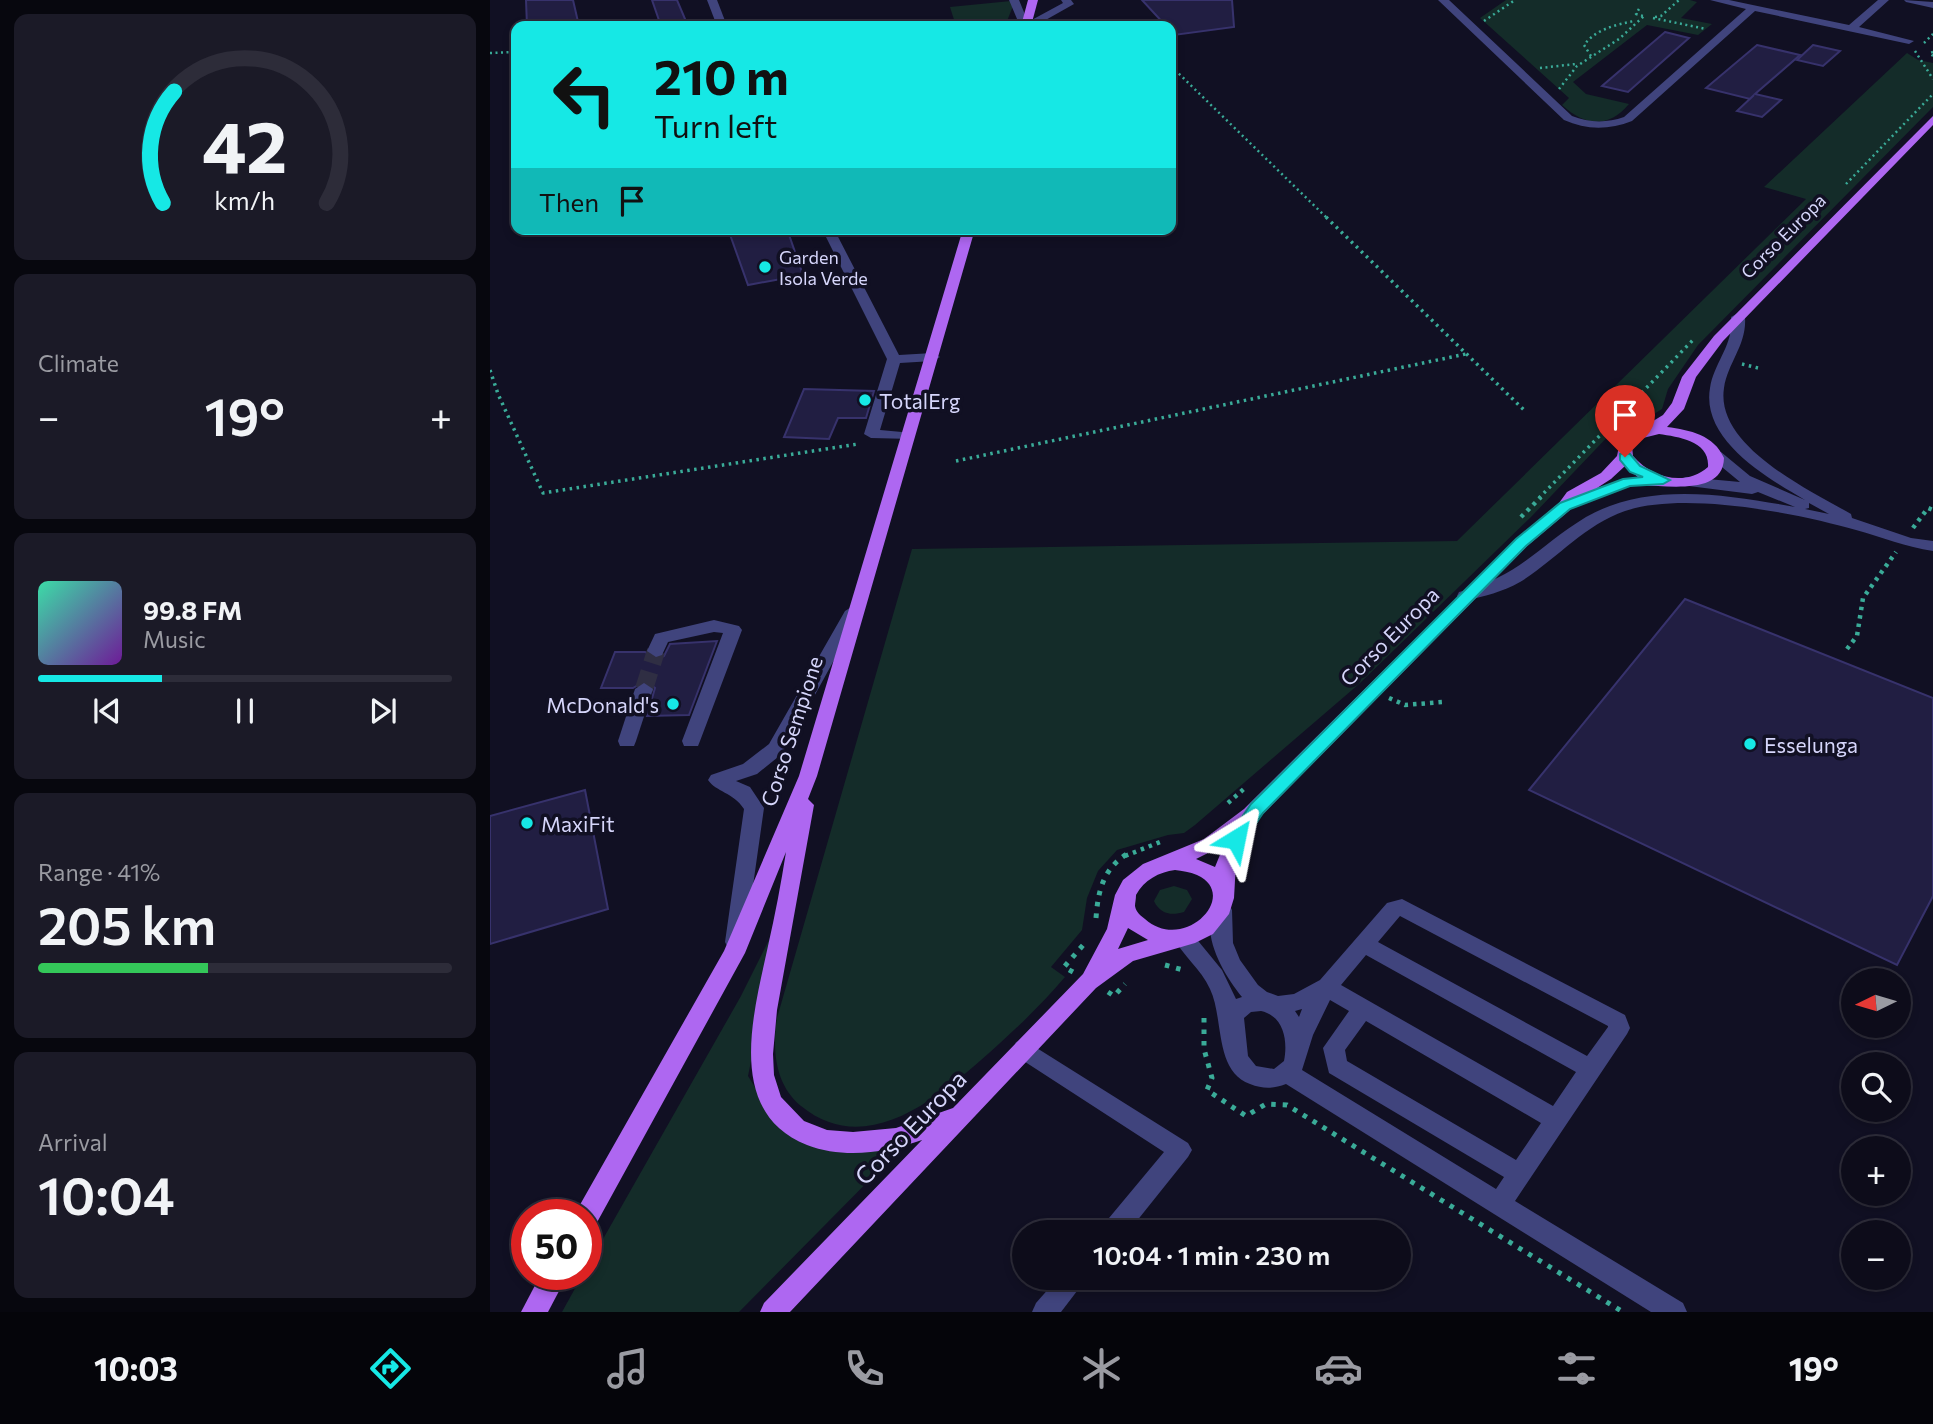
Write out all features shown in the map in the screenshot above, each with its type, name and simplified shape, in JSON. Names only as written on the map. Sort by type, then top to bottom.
[{"type":"main road","points":[[1027,21],[1033,0]]},
{"type":"main road","name":"Corso Europa","points":[[1171,862],[1211,844],[1257,809],[1521,542],[1565,506],[1572,495],[1606,476],[1625,457],[1624,450],[1630,439],[1664,422],[1683,397],[1687,379],[1738,317],[1933,119]]},
{"type":"main road","name":"Corso Sempione","points":[[597,1199],[734,953],[808,776],[967,235]]},
{"type":"main road","points":[[1625,457],[1635,469],[1663,480],[1686,482],[1712,473],[1716,468],[1711,450],[1690,425],[1683,397]]},
{"type":"main road","points":[[1648,432],[1672,431],[1711,450]]},
{"type":"main road","name":"Corso Europa","points":[[1565,506],[1628,482],[1663,480]]},
{"type":"main road","points":[[808,776],[763,1037],[762,1062],[767,1093],[776,1109],[801,1132],[840,1142],[868,1142],[908,1136],[927,1130],[966,1109]]},
{"type":"main road","name":"Corso Europa","points":[[1223,902],[1222,874],[1227,856],[1257,809]]},
{"type":"main road","points":[[1171,862],[1192,864],[1206,870],[1218,881],[1223,902],[1212,925],[1203,931],[1181,937],[1151,933],[1140,927],[1129,915],[1126,893],[1133,880],[1145,870],[1171,862]]},
{"type":"main road","name":"Corso Europa","points":[[1088,982],[1113,939],[1124,912],[1126,893]]},
{"type":"main road","name":"Corso Europa","points":[[773,1312],[1088,982],[1126,955],[1157,942],[1181,937]]},
{"type":"main road","points":[[534,1312],[546,1290]]},
{"type":"street","points":[[712,0],[720,21]]},
{"type":"street","points":[[1014,0],[1024,21]]},
{"type":"street","points":[[1443,0],[1573,121],[1592,124],[1621,122],[1753,8]]},
{"type":"street","points":[[1715,0],[1909,41]]},
{"type":"street","points":[[1852,28],[1884,0]]},
{"type":"street","points":[[1909,0],[1933,5]]},
{"type":"street","points":[[1035,21],[1072,1]]},
{"type":"street","points":[[831,235],[894,359],[871,434],[908,436]]},
{"type":"street","points":[[1738,317],[1740,337],[1715,397],[1716,408],[1723,424],[1749,456],[1857,525]]},
{"type":"street","points":[[894,359],[933,357]]},
{"type":"street","points":[[1711,450],[1730,470],[1780,497]]},
{"type":"street","points":[[1686,482],[1735,485],[1780,497],[1906,541],[1933,547]]},
{"type":"street","points":[[1465,596],[1500,586],[1594,519],[1633,505],[1679,499],[1705,499],[1857,525]]},
{"type":"street","points":[[1906,541],[1933,554]]},
{"type":"street","points":[[734,953],[754,808],[743,792],[718,780],[750,769],[776,748],[859,602]]},
{"type":"street","points":[[656,651],[661,638],[715,626],[733,631],[691,741]]},
{"type":"street","points":[[627,741],[644,689]]},
{"type":"street","points":[[1223,902],[1223,941],[1234,967],[1248,988],[1289,1019],[1292,1065]]},
{"type":"street","points":[[1181,937],[1212,970],[1221,984],[1228,1000],[1237,1056],[1245,1070],[1270,1080],[1292,1065],[1310,1012],[1326,987],[1394,909],[1402,907],[1617,1021],[1619,1028],[1499,1204]]},
{"type":"street","points":[[1364,944],[1591,1069]]},
{"type":"street","points":[[1230,1024],[1233,1015],[1244,1005],[1295,1002],[1326,987]]},
{"type":"street","points":[[1326,987],[1556,1121]]},
{"type":"street","points":[[1363,1008],[1334,1048],[1337,1066],[1519,1174]]},
{"type":"street","points":[[1024,1049],[1180,1150],[1123,1220]]},
{"type":"street","points":[[1292,1065],[1499,1204],[1674,1312]]},
{"type":"street","points":[[1045,1312],[1064,1290]]},
{"type":"path","points":[[1468,24],[1478,19],[1483,22],[1515,0]]},
{"type":"path","points":[[1653,18],[1661,16],[1679,0]]},
{"type":"path","points":[[1639,9],[1636,14],[1724,33]]},
{"type":"path","points":[[1591,56],[1584,45],[1588,38],[1644,16]]},
{"type":"path","points":[[1554,105],[1563,97],[1558,92],[1562,82],[1577,64],[1622,37],[1635,21]]},
{"type":"path","points":[[1933,34],[1914,51],[1933,79]]},
{"type":"path","points":[[490,53],[511,52]]},
{"type":"path","points":[[1514,67],[1526,62],[1532,68],[1546,69],[1577,64]]},
{"type":"path","points":[[1176,71],[1524,410]]},
{"type":"path","points":[[1837,193],[1933,94]]},
{"type":"path","points":[[1515,523],[1700,333]]},
{"type":"path","points":[[956,461],[1466,354]]},
{"type":"path","points":[[490,370],[498,394],[543,493],[860,443]]},
{"type":"path","points":[[1847,649],[1857,636],[1863,598],[1928,508],[1933,510]]},
{"type":"path","points":[[1385,696],[1405,705],[1443,702]]},
{"type":"path","points":[[1222,809],[1251,782]]},
{"type":"path","points":[[1096,924],[1097,894],[1103,875],[1119,858],[1166,841]]},
{"type":"path","points":[[1064,967],[1092,934]]},
{"type":"green space","points":[[1506,0],[1690,0],[1697,2],[1681,18],[1712,24],[1698,35],[1647,25],[1573,82],[1586,94],[1629,104],[1613,118],[1596,122],[1579,117],[1562,105],[1569,98],[1480,18]]},
{"type":"green space","points":[[1011,1],[1013,6],[1007,21],[954,21],[950,7]]},
{"type":"green space","points":[[1907,53],[1918,60],[1933,63],[1933,107],[1698,345],[1668,389],[1662,409],[1643,421],[1615,429],[1531,517],[1359,684],[1195,825],[1184,833],[1117,850],[1098,871],[1087,898],[1082,930],[1051,967],[1065,977],[1009,1035],[970,1070],[925,1103],[901,1116],[877,1124],[851,1127],[826,1121],[792,1098],[777,1066],[777,1018],[912,549],[1457,541],[1806,199],[1764,187]]},
{"type":"green space","points":[[1174,886],[1187,890],[1192,899],[1184,912],[1170,914],[1159,909],[1154,901],[1160,890]]},
{"type":"green space","points":[[780,918],[748,1076],[782,1130],[834,1151],[903,1146],[739,1312],[562,1312],[574,1290],[602,1290],[602,1241],[741,996]]},
{"type":"building","points":[[526,0],[573,0],[578,21],[527,21]]},
{"type":"building","points":[[652,0],[677,0],[686,21],[659,21]]},
{"type":"building","points":[[1142,0],[1232,0],[1234,27],[1176,35],[1176,21],[1161,21]]},
{"type":"building","points":[[1665,32],[1689,38],[1628,92],[1602,86]]},
{"type":"building","points":[[1757,45],[1800,55],[1755,94],[1781,100],[1762,117],[1737,111],[1750,99],[1706,88]]},
{"type":"building","points":[[1813,45],[1840,51],[1823,66],[1797,60]]},
{"type":"building","points":[[730,235],[789,235],[803,275],[748,285]]},
{"type":"building","points":[[804,389],[874,391],[866,418],[838,418],[829,439],[784,437]]},
{"type":"building","name":"Esselunga","points":[[1685,599],[1933,698],[1933,896],[1897,965],[1529,790]]},
{"type":"building","points":[[717,641],[689,715],[647,716],[655,688],[645,681],[633,688],[601,688],[615,652],[645,652],[657,659],[664,656],[670,644]]},
{"type":"building","points":[[585,790],[608,909],[490,944],[490,816]]},
{"type":"tunnel","points":[[644,689],[656,651]]},
{"type":"place","name":"Garden Isola Verde","points":[[765,267]]},
{"type":"place","name":"TotalErg","points":[[865,400]]},
{"type":"place","name":"McDonald's","points":[[673,704]]},
{"type":"place","name":"Esselunga","points":[[1750,744]]},
{"type":"place","name":"MaxiFit","points":[[527,823]]},
{"type":"route","points":[[1236,839],[1257,809],[1521,542],[1565,506],[1598,491],[1628,482],[1663,480],[1635,469],[1625,457]]}]
